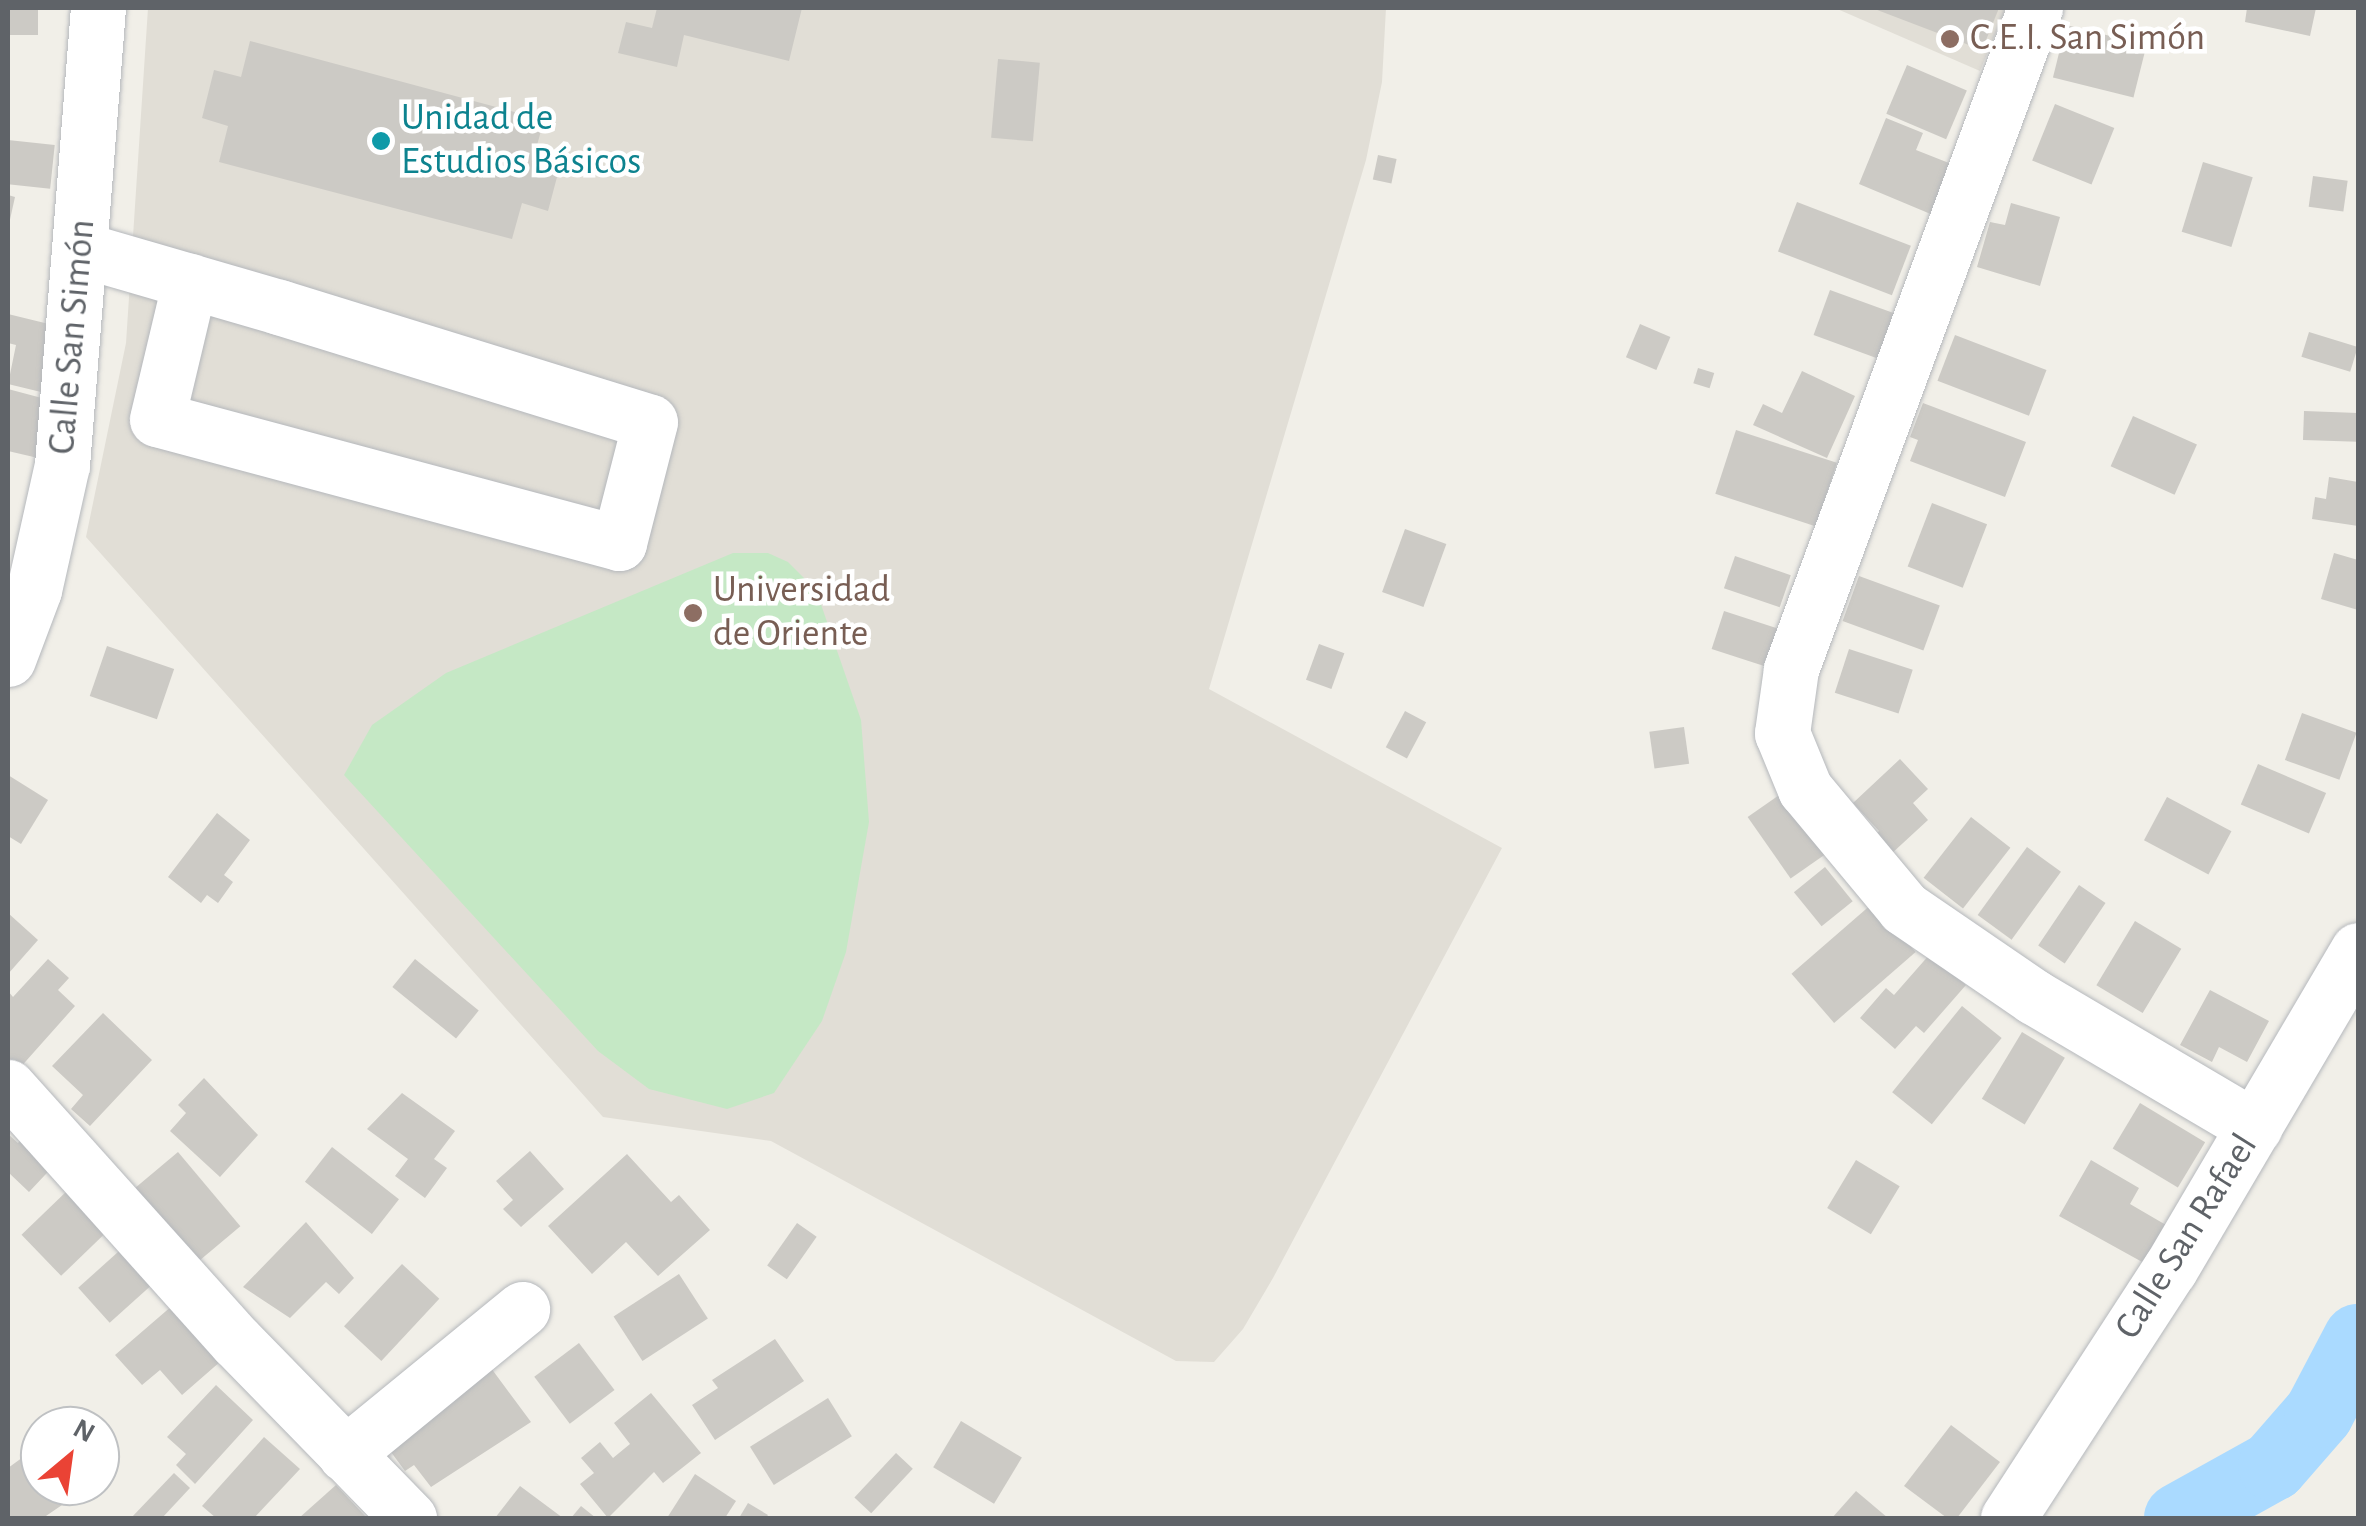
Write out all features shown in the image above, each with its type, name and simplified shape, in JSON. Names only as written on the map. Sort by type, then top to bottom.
[{"type":"street","name":"Calle San Simón","points":[[11,639],[62,465],[83,250],[98,8]]},
{"type":"street","points":[[2034,8],[1792,669],[1782,734],[1805,789],[1904,908],[2034,997],[2255,1128]]},
{"type":"street","points":[[83,250],[190,281],[650,422],[619,543],[158,418],[190,281]]},
{"type":"street","name":"Calle San Rafael","points":[[2008,1518],[2255,1128],[2358,950]]},
{"type":"street","points":[[8,1087],[345,1454],[409,1518]]},
{"type":"street","points":[[345,1454],[522,1309]]},
{"type":"shaded area","name":"Universidad de Oriente","points":[[148,8],[1386,8],[1382,82],[1366,160],[1209,689],[1502,848],[1273,1278],[1243,1329],[1214,1362],[1176,1361],[771,1141],[603,1117],[86,537],[126,343]]},
{"type":"shaded area","name":"C.E.I. San Simón","points":[[1835,8],[2006,8],[1980,71]]},
{"type":"green space","points":[[733,553],[768,553],[788,562],[816,590],[861,720],[869,822],[846,952],[822,1021],[774,1093],[727,1109],[649,1089],[598,1051],[344,775],[372,725],[446,673]]},
{"type":"building","points":[[8,8],[38,8],[38,35],[8,35]]},
{"type":"building","points":[[657,8],[802,8],[789,61],[684,35],[677,67],[618,53],[626,22],[652,28]]},
{"type":"building","points":[[1872,8],[1999,8],[1982,50]]},
{"type":"building","points":[[2247,8],[2316,8],[2310,36],[2245,22]]},
{"type":"building","points":[[2066,25],[2147,45],[2133,97],[2053,77]]},
{"type":"building","name":"Unidad de Estudios Básicos","points":[[250,41],[544,120],[534,156],[561,162],[548,211],[522,203],[512,239],[219,162],[228,126],[202,118],[214,70],[241,77]]},
{"type":"building","points":[[998,59],[1040,63],[1033,141],[991,138]]},
{"type":"building","points":[[1907,65],[1967,90],[1946,139],[1886,114]]},
{"type":"building","points":[[2055,104],[2114,128],[2091,185],[2032,161]]},
{"type":"building","points":[[1886,118],[1923,133],[1916,150],[1954,165],[1933,215],[1859,184]]},
{"type":"building","points":[[8,140],[55,145],[50,189],[8,184]]},
{"type":"building","points":[[1378,155],[1397,159],[1391,183],[1373,179]]},
{"type":"building","points":[[2203,162],[2253,177],[2231,247],[2182,232]]},
{"type":"building","points":[[2313,176],[2348,181],[2343,212],[2309,207]]},
{"type":"building","points":[[8,195],[15,197],[9,224],[8,224]]},
{"type":"building","points":[[1797,202],[1911,246],[1892,295],[1778,251]]},
{"type":"building","points":[[2011,203],[2060,217],[2040,286],[1977,267],[1990,222],[2005,225]]},
{"type":"building","points":[[1830,290],[1895,314],[1878,359],[1814,335]]},
{"type":"building","points":[[8,314],[57,326],[41,392],[8,384],[16,345],[8,343]]},
{"type":"building","points":[[1640,324],[1670,337],[1656,370],[1626,357]]},
{"type":"building","points":[[2309,332],[2358,347],[2350,372],[2301,357]]},
{"type":"building","points":[[1955,335],[2046,370],[2029,416],[1937,381]]},
{"type":"building","points":[[1698,368],[1714,373],[1710,388],[1693,383]]},
{"type":"building","points":[[1802,371],[1855,396],[1827,458],[1753,425],[1763,404],[1782,413]]},
{"type":"building","points":[[8,389],[53,401],[38,458],[8,451]]},
{"type":"building","points":[[1923,403],[2026,442],[2005,497],[1910,461],[1918,440],[1910,437]]},
{"type":"building","points":[[2304,411],[2358,413],[2357,442],[2303,440]]},
{"type":"building","points":[[2133,416],[2197,444],[2175,495],[2111,466]]},
{"type":"building","points":[[1736,430],[1837,463],[1816,526],[1715,494]]},
{"type":"building","points":[[2329,477],[2358,482],[2358,526],[2312,519],[2315,497],[2326,499]]},
{"type":"building","points":[[1932,503],[1987,524],[1963,588],[1908,566]]},
{"type":"building","points":[[1405,529],[1446,544],[1423,607],[1382,592]]},
{"type":"building","points":[[2334,553],[2358,560],[2358,610],[2321,599]]},
{"type":"building","points":[[1735,556],[1791,575],[1780,607],[1724,588]]},
{"type":"building","points":[[1859,576],[1940,605],[1923,651],[1843,621]]},
{"type":"building","points":[[1724,611],[1781,630],[1769,668],[1712,649]]},
{"type":"building","points":[[1319,644],[1344,653],[1331,689],[1306,680]]},
{"type":"building","points":[[107,646],[174,669],[157,719],[90,696]]},
{"type":"building","points":[[1849,649],[1913,670],[1899,713],[1835,693]]},
{"type":"building","points":[[1405,711],[1426,722],[1407,758],[1386,747]]},
{"type":"building","points":[[2302,713],[2357,733],[2339,780],[2285,760]]},
{"type":"building","points":[[1684,727],[1689,764],[1654,769],[1649,732]]},
{"type":"building","points":[[1900,759],[1928,789],[1913,803],[1928,820],[1890,855],[1873,837],[1879,831],[1853,803]]},
{"type":"building","points":[[2258,764],[2326,793],[2309,833],[2241,805]]},
{"type":"building","points":[[8,775],[48,800],[21,844],[8,836]]},
{"type":"building","points":[[1782,793],[1825,854],[1791,879],[1748,817]]},
{"type":"building","points":[[2167,797],[2231,831],[2208,875],[2144,840]]},
{"type":"building","points":[[217,813],[250,840],[224,875],[233,882],[218,903],[207,895],[201,903],[168,877]]},
{"type":"building","points":[[1971,817],[2010,848],[1963,908],[1924,878]]},
{"type":"building","points":[[2027,847],[2061,872],[2012,940],[1978,915]]},
{"type":"building","points":[[1825,867],[1853,901],[1822,926],[1794,892]]},
{"type":"building","points":[[2079,885],[2106,903],[2065,963],[2038,946]]},
{"type":"building","points":[[1873,903],[1916,952],[1834,1023],[1791,974]]},
{"type":"building","points":[[8,913],[38,940],[8,974]]},
{"type":"building","points":[[2135,921],[2181,949],[2143,1013],[2096,985]]},
{"type":"building","points":[[1930,954],[1966,985],[1924,1033],[1916,1026],[1895,1049],[1860,1018],[1886,988],[1894,995]]},
{"type":"building","points":[[48,959],[69,978],[58,990],[75,1006],[18,1070],[8,1061],[8,991],[13,997]]},
{"type":"building","points":[[415,959],[479,1011],[456,1039],[392,987]]},
{"type":"building","points":[[2210,990],[2269,1021],[2247,1062],[2219,1047],[2212,1062],[2180,1045]]},
{"type":"building","points":[[1962,1006],[2002,1038],[1932,1124],[1892,1092]]},
{"type":"building","points":[[103,1013],[152,1060],[90,1126],[71,1109],[83,1095],[52,1066]]},
{"type":"building","points":[[2022,1032],[2065,1058],[2025,1125],[1982,1099]]},
{"type":"building","points":[[204,1078],[258,1135],[220,1177],[170,1131],[186,1113],[178,1105]]},
{"type":"building","points":[[402,1093],[455,1131],[434,1159],[447,1168],[425,1198],[395,1176],[408,1159],[367,1129]]},
{"type":"building","points":[[2140,1103],[2205,1142],[2178,1188],[2113,1148]]},
{"type":"building","points":[[29,1130],[60,1159],[29,1192],[8,1172],[8,1134],[18,1143]]},
{"type":"building","points":[[332,1147],[399,1199],[372,1234],[305,1182]]},
{"type":"building","points":[[530,1151],[564,1189],[521,1227],[503,1209],[513,1200],[496,1181]]},
{"type":"building","points":[[178,1152],[240,1226],[192,1267],[130,1192]]},
{"type":"building","points":[[627,1154],[671,1202],[679,1195],[710,1230],[658,1276],[626,1242],[592,1274],[548,1226]]},
{"type":"building","points":[[1856,1160],[1900,1186],[1871,1234],[1827,1208]]},
{"type":"building","points":[[2091,1160],[2139,1188],[2130,1204],[2166,1225],[2144,1263],[2059,1216]]},
{"type":"building","points":[[69,1189],[109,1230],[61,1276],[22,1235]]},
{"type":"building","points":[[306,1222],[354,1278],[339,1294],[326,1282],[290,1318],[243,1287]]},
{"type":"building","points":[[797,1223],[817,1237],[787,1279],[767,1266]]},
{"type":"building","points":[[128,1243],[159,1278],[110,1323],[78,1288]]},
{"type":"building","points":[[402,1264],[439,1299],[381,1361],[344,1326]]},
{"type":"building","points":[[679,1274],[708,1318],[642,1361],[614,1316]]},
{"type":"building","points":[[173,1305],[221,1361],[182,1395],[160,1370],[142,1385],[115,1355]]},
{"type":"building","points":[[775,1339],[804,1381],[715,1440],[692,1405],[718,1388],[712,1380]]},
{"type":"building","points":[[579,1343],[615,1390],[570,1424],[534,1377]]},
{"type":"building","points":[[491,1368],[531,1422],[431,1487],[414,1465],[405,1471],[388,1448]]},
{"type":"building","points":[[216,1385],[253,1420],[195,1484],[176,1465],[186,1454],[167,1437]]},
{"type":"building","points":[[651,1393],[701,1453],[663,1483],[654,1472],[608,1518],[580,1484],[594,1473],[581,1458],[600,1442],[613,1458],[630,1444],[614,1423]]},
{"type":"building","points":[[828,1398],[852,1436],[774,1485],[750,1447]]},
{"type":"building","points":[[961,1421],[1022,1458],[994,1504],[933,1467]]},
{"type":"building","points":[[1951,1425],[2000,1462],[1957,1518],[1947,1518],[1904,1486]]},
{"type":"building","points":[[264,1437],[300,1469],[254,1518],[216,1518],[202,1506]]},
{"type":"building","points":[[896,1453],[913,1469],[871,1513],[854,1498]]},
{"type":"building","points":[[20,1459],[20,1506],[61,1506],[43,1518],[8,1518],[8,1468]]},
{"type":"building","points":[[174,1473],[190,1488],[162,1518],[131,1518]]},
{"type":"building","points":[[695,1474],[736,1501],[725,1518],[667,1518]]},
{"type":"building","points":[[336,1485],[367,1518],[299,1518]]},
{"type":"building","points":[[520,1486],[563,1518],[495,1518]]},
{"type":"building","points":[[1856,1491],[1888,1518],[1832,1518]]},
{"type":"building","points":[[748,1503],[768,1515],[766,1518],[739,1518]]},
{"type":"building","points":[[581,1506],[596,1518],[571,1518]]},
{"type":"waterway","points":[[2179,1518],[2273,1466],[2319,1413],[2358,1339]]},
{"type":"place","name":"C.E.I. San Simón","points":[[1950,39]]},
{"type":"place","name":"Unidad de Estudios Básicos","points":[[381,141]]},
{"type":"place","name":"Universidad de Oriente","points":[[693,613]]}]
